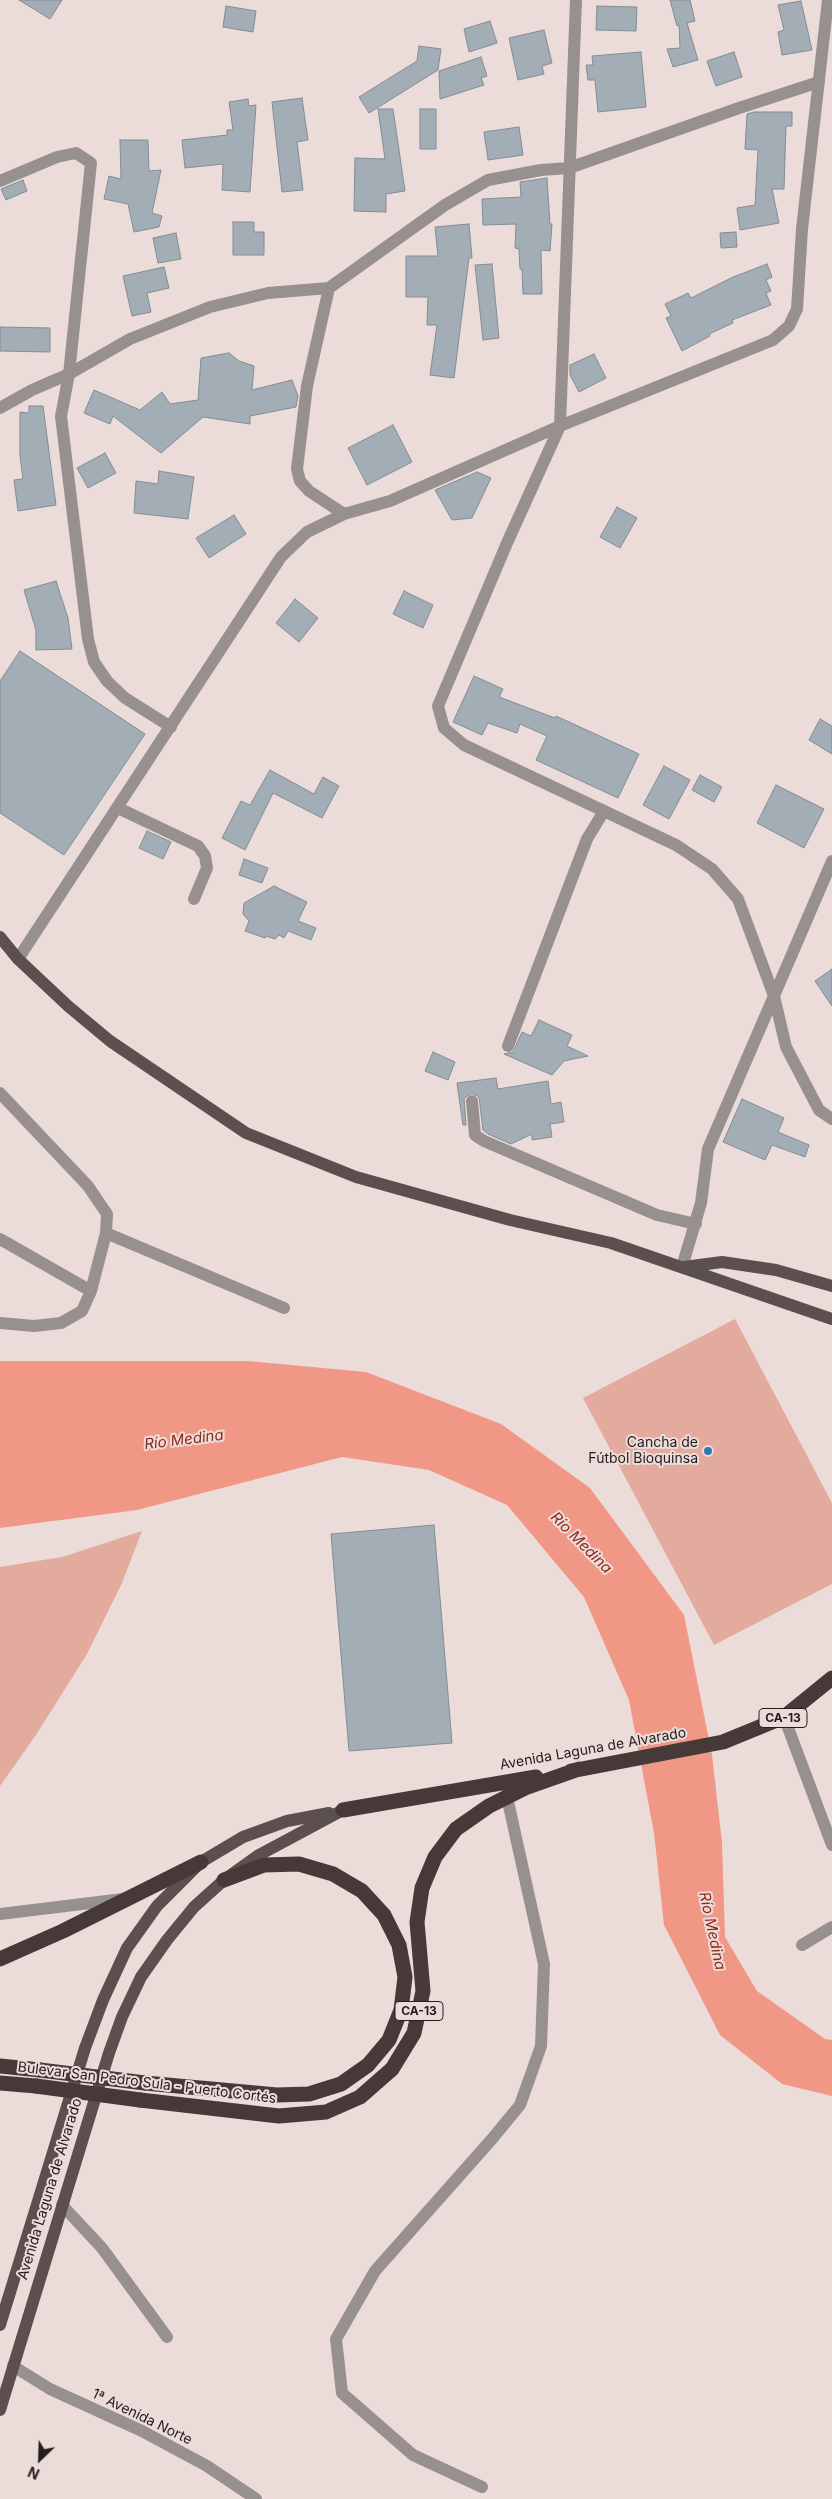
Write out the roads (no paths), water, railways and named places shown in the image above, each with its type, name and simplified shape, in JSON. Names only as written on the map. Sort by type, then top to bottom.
[{"type":"highway","name":"Avenida Laguna de Alvarado","points":[[343,1810],[723,1742],[784,1718],[832,1678]]},
{"type":"highway","name":"Bulevar San Pedro Sula - Puerto Cortés","points":[[0,2082],[279,2116],[326,2112],[360,2097],[392,2069],[414,2033],[423,1991],[417,1922],[422,1888],[435,1856],[456,1829],[489,1806],[525,1788],[579,1769]]},
{"type":"highway","points":[[0,1959],[63,1931],[201,1862]]},
{"type":"highway","name":"Bulevar San Pedro Sula - Puerto Cortés","points":[[0,2066],[277,2095],[309,2094],[341,2084],[368,2065],[389,2040],[401,2010],[405,1977],[399,1944],[384,1915],[362,1891],[333,1874],[298,1864],[264,1865],[224,1880]]},
{"type":"main road","points":[[0,937],[18,958],[68,1006],[110,1041],[246,1133],[356,1177],[510,1220],[611,1243],[832,1319]]},
{"type":"main road","points":[[682,1267],[722,1262],[776,1270],[832,1286]]},
{"type":"main road","name":"Avenida Laguna de Alvarado","points":[[0,2325],[85,2048],[103,2000],[127,1948],[157,1906],[201,1862],[244,1837],[287,1821],[343,1810]]},
{"type":"main road","name":"Avenida Laguna de Alvarado","points":[[0,2410],[109,2053],[122,2016],[141,1978],[166,1940],[194,1907],[224,1880],[259,1854],[343,1810]]},
{"type":"street","points":[[576,0],[560,426],[507,543],[438,706],[444,728],[464,745],[676,845],[712,869],[738,898],[774,996],[786,1047],[819,1110],[832,1119]]},
{"type":"street","points":[[18,958],[172,727],[281,557],[307,532],[344,514],[390,501],[560,426],[773,340],[789,326],[797,309],[802,230],[828,0]]},
{"type":"street","points":[[0,408],[32,390],[69,374],[130,339],[210,307],[268,292],[329,288],[353,273],[444,205],[488,180],[541,170],[569,168],[819,82]]},
{"type":"street","points":[[0,182],[57,157],[76,153],[91,163],[69,374],[61,416],[88,639],[94,662],[107,681],[125,698],[172,727]]},
{"type":"street","points":[[329,288],[307,386],[297,469],[300,481],[309,491],[344,514]]},
{"type":"street","points":[[118,808],[198,846],[206,856],[207,868],[194,899]]},
{"type":"street","points":[[508,1046],[586,839],[604,811]]},
{"type":"street","points":[[682,1267],[701,1203],[708,1148],[832,861]]},
{"type":"street","points":[[0,1093],[88,1186],[107,1214],[106,1233],[91,1291],[82,1311],[62,1323],[34,1326],[0,1323]]},
{"type":"street","points":[[472,1101],[475,1135],[484,1141],[657,1215],[696,1224]]},
{"type":"street","points":[[106,1233],[284,1308]]},
{"type":"street","points":[[0,1240],[91,1291]]},
{"type":"street","points":[[784,1718],[832,1845]]},
{"type":"street","points":[[482,2486],[413,2455],[342,2393],[336,2339],[375,2270],[492,2139],[520,2104],[541,2046],[544,1964],[507,1797]]},
{"type":"street","points":[[0,1914],[126,1898]]},
{"type":"street","points":[[802,1945],[832,1927]]},
{"type":"street","points":[[62,2205],[102,2248],[167,2337]]},
{"type":"street","name":"1ª Avenida Norte","points":[[13,2366],[50,2389],[142,2431],[207,2466],[256,2499]]},
{"type":"water","name":"Río Medina","points":[[0,1361],[248,1361],[366,1372],[501,1424],[590,1488],[684,1615],[712,1755],[722,1843],[725,1937],[757,1991],[825,2039],[832,2040],[832,2096],[782,2084],[720,2035],[664,1925],[654,1833],[629,1700],[584,1597],[507,1505],[429,1470],[342,1457],[137,1510],[0,1528]]},
{"type":"place","name":"Cancha de Fútbol Bioquinsa","points":[[708,1451]]}]
